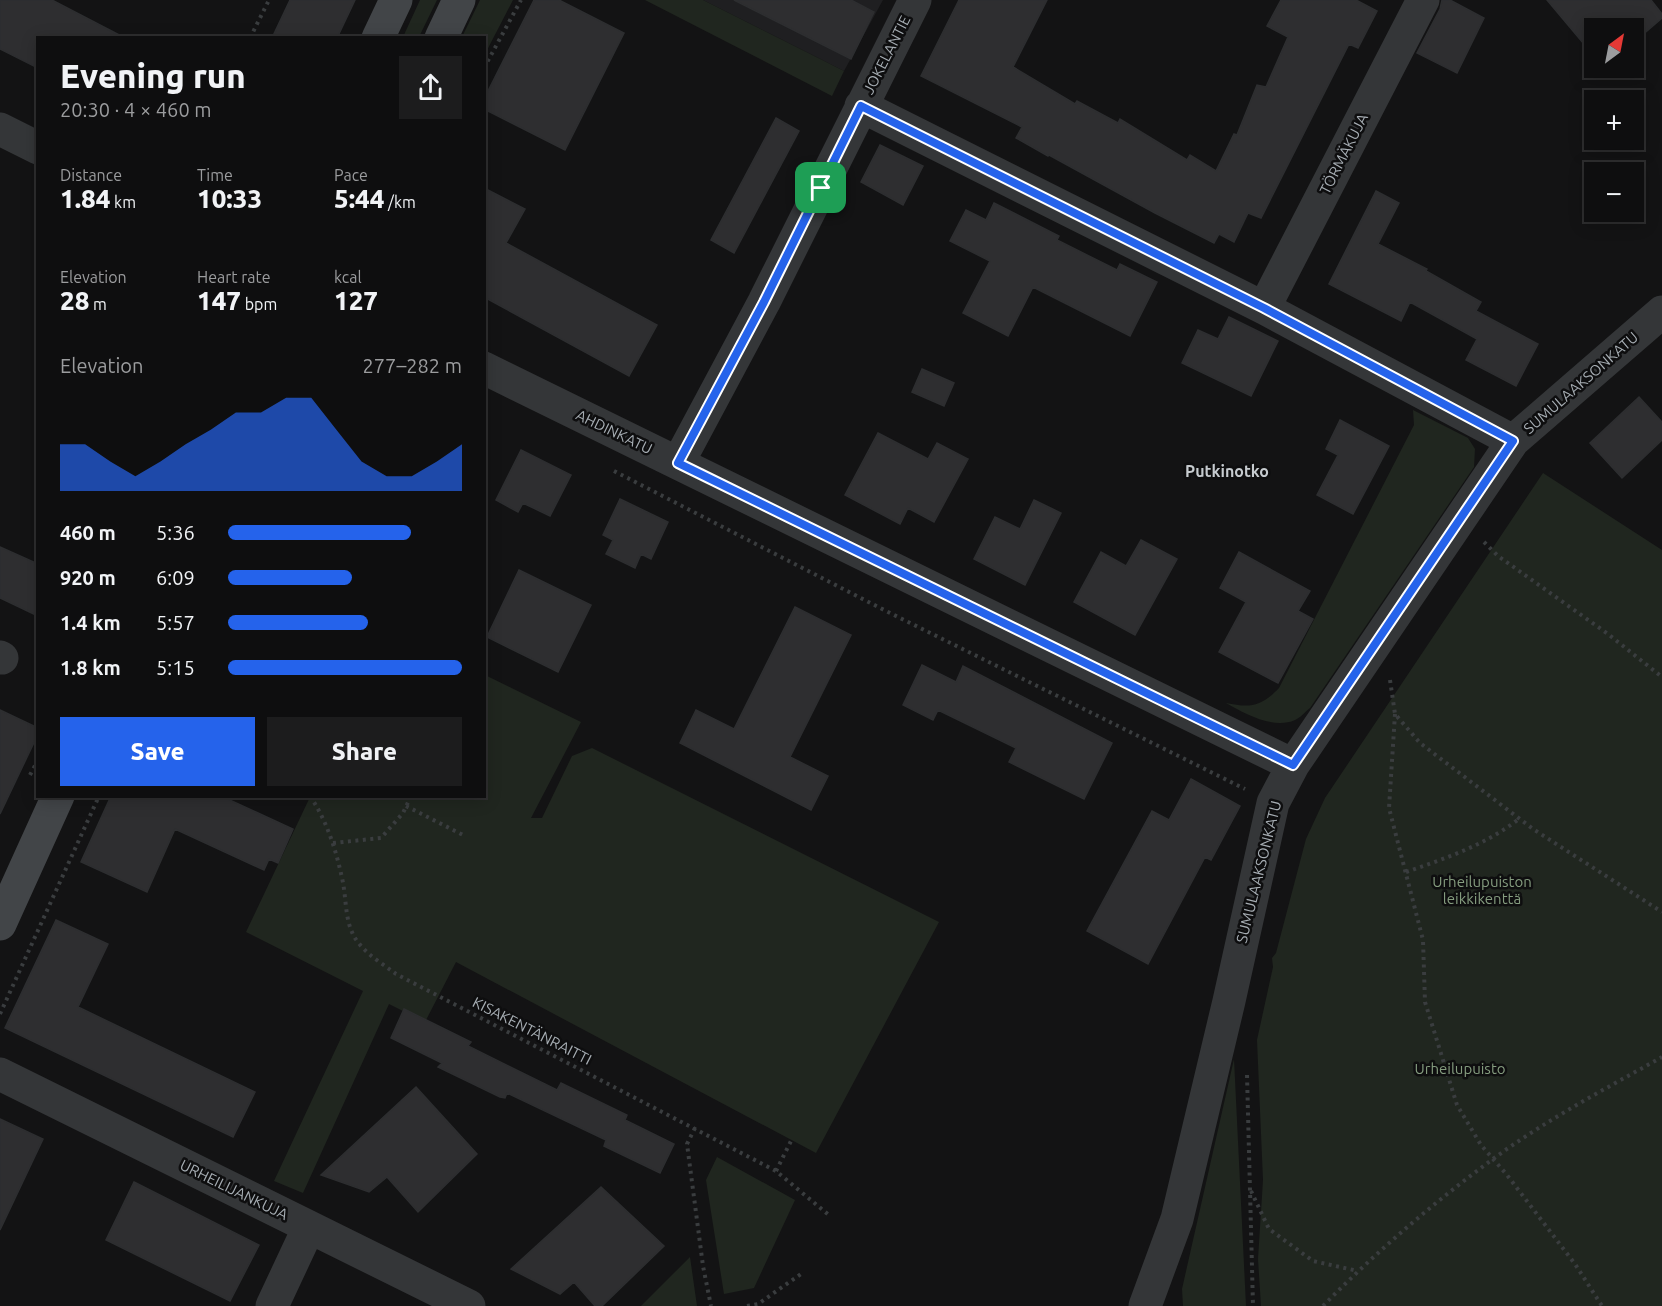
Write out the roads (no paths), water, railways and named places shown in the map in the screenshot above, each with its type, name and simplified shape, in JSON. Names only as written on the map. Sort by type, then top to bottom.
[{"type":"main road","points":[[379,36],[396,0]]},
{"type":"main road","points":[[442,36],[459,0]]},
{"type":"main road","points":[[0,924],[57,798]]},
{"type":"street","name":"JOKELANTIE","points":[[678,463],[764,302],[915,0]]},
{"type":"street","name":"TÖRMÄKUJA","points":[[1264,308],[1424,0]]},
{"type":"street","points":[[861,106],[1264,308],[1513,441]]},
{"type":"street","points":[[0,129],[36,147]]},
{"type":"street","name":"SUMULAAKSONKATU","points":[[1145,1306],[1177,1219],[1273,803],[1293,765],[1513,441],[1662,312]]},
{"type":"street","name":"AHDINKATU","points":[[486,369],[1293,765]]},
{"type":"street","name":"URHEILIJANKUJA","points":[[0,1074],[469,1306]]},
{"type":"street","points":[[272,1306],[309,1227]]},
{"type":"district","name":"Putkinotko","points":[[1227,471]]},
{"type":"park label","name":"Urheilupuiston leikkikenttä","points":[[1482,890]]},
{"type":"park label","name":"Urheilupuisto","points":[[1460,1069]]}]
